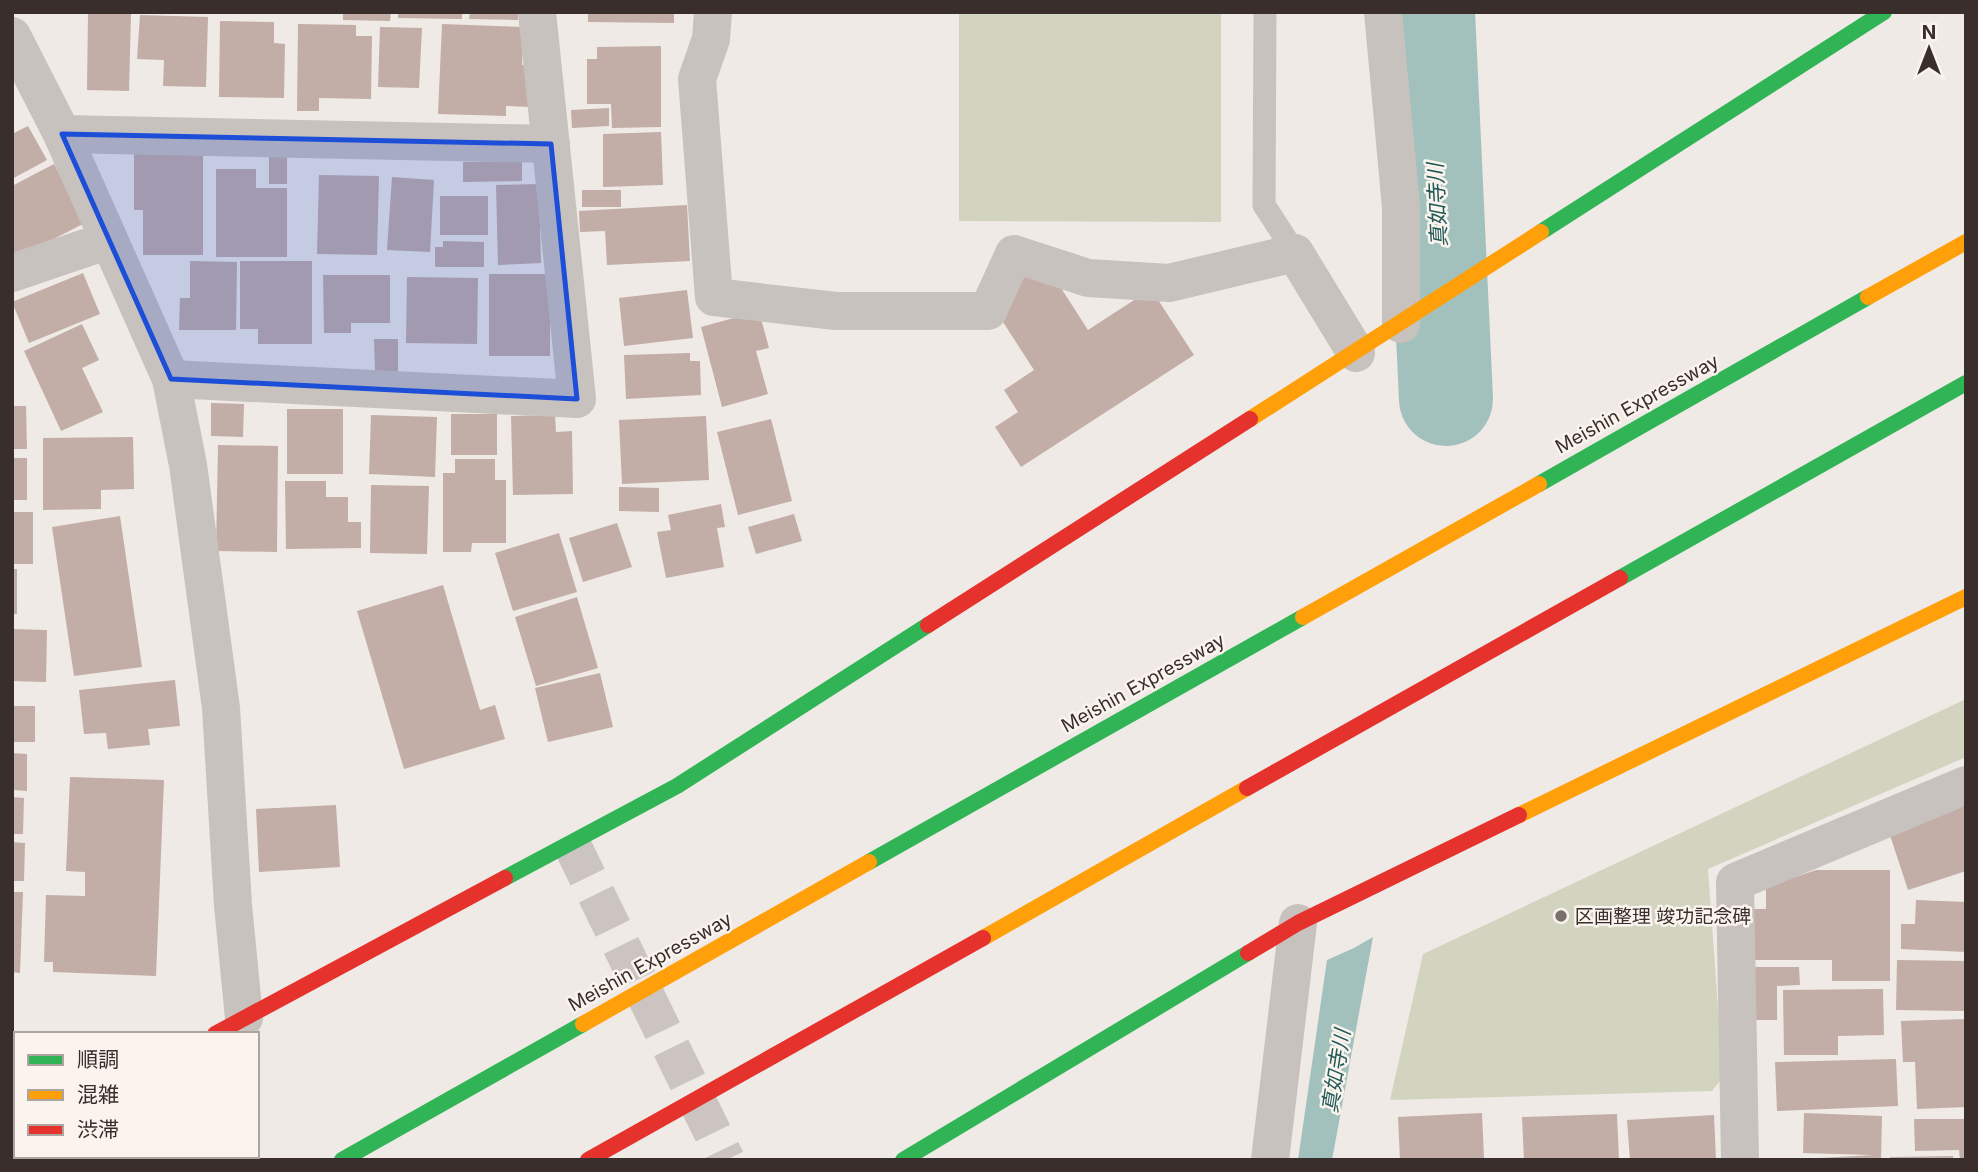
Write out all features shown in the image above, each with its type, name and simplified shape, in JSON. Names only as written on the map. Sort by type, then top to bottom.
[{"type":"main road","points":[[230,1026],[677,786],[1884,12]]},
{"type":"main road","name":"Meishin Expressway","points":[[342,1160],[1966,242]]},
{"type":"main road","points":[[588,1160],[1966,383]]},
{"type":"main road","points":[[903,1160],[1298,923],[1966,597]]},
{"type":"street","points":[[171,379],[577,399],[537,12]]},
{"type":"street","points":[[713,12],[711,39],[697,79],[714,297],[836,311],[988,311],[1014,254],[1088,278],[1170,283],[1295,253],[1356,353]]},
{"type":"street","points":[[1383,12],[1401,207],[1402,323]]},
{"type":"street","points":[[12,36],[62,134],[171,379],[188,465],[221,708],[233,905],[230,1026]]},
{"type":"street","points":[[62,134],[551,144]]},
{"type":"street","points":[[12,272],[109,240]]},
{"type":"street","points":[[1740,1160],[1735,882],[1966,785]]},
{"type":"street","points":[[1270,1160],[1298,923]]},
{"type":"lane","points":[[1265,12],[1264,205],[1295,253]]},
{"type":"highlighted area","points":[[62,134],[551,144],[577,399],[171,379]]},
{"type":"green space","points":[[959,12],[1221,12],[1221,222],[959,221]]},
{"type":"green space","points":[[1966,699],[1966,757],[1708,869],[1723,1077],[1712,1091],[1390,1100],[1423,954]]},
{"type":"water","points":[[1373,937],[1332,1160],[1298,1160],[1327,960]]},
{"type":"building","points":[[343,12],[391,12],[390,21],[343,20]]},
{"type":"building","points":[[398,12],[462,12],[462,19],[398,18]]},
{"type":"building","points":[[470,12],[518,12],[518,20],[469,19]]},
{"type":"building","points":[[588,12],[674,12],[674,23],[588,22]]},
{"type":"building","points":[[88,14],[131,14],[129,91],[87,90]]},
{"type":"building","points":[[140,15],[208,17],[206,87],[163,86],[164,60],[137,59]]},
{"type":"building","points":[[220,21],[274,22],[274,43],[285,44],[284,98],[219,97]]},
{"type":"building","points":[[298,24],[356,25],[356,36],[372,36],[371,99],[319,98],[319,111],[297,111]]},
{"type":"building","points":[[442,24],[523,27],[522,65],[532,65],[530,107],[506,106],[506,116],[438,114]]},
{"type":"building","points":[[380,27],[422,28],[419,88],[378,87]]},
{"type":"building","points":[[661,46],[661,127],[612,128],[611,104],[587,104],[587,59],[597,59],[597,47]]},
{"type":"building","points":[[609,108],[609,126],[572,128],[571,110]]},
{"type":"building","points":[[28,126],[47,160],[12,179],[12,134]]},
{"type":"building","points":[[661,132],[663,185],[603,187],[603,134]]},
{"type":"building","points":[[134,147],[203,148],[203,255],[143,255],[143,210],[134,210]]},
{"type":"building","points":[[287,155],[287,184],[269,184],[269,156]]},
{"type":"building","points":[[522,161],[522,181],[463,182],[463,162]]},
{"type":"building","points":[[54,164],[85,223],[12,260],[12,186]]},
{"type":"building","points":[[216,169],[256,169],[256,188],[287,188],[287,257],[216,257]]},
{"type":"building","points":[[319,175],[379,176],[377,255],[317,254]]},
{"type":"building","points":[[392,177],[434,180],[430,252],[387,250]]},
{"type":"building","points":[[539,184],[541,263],[498,265],[496,185]]},
{"type":"building","points":[[582,190],[621,190],[621,207],[582,207]]},
{"type":"building","points":[[440,196],[488,196],[488,235],[440,235]]},
{"type":"building","points":[[687,205],[690,261],[607,265],[605,231],[580,232],[579,211]]},
{"type":"building","points":[[443,241],[484,242],[484,267],[435,267],[435,247],[443,247]]},
{"type":"building","points":[[190,261],[237,262],[236,330],[179,330],[180,298],[190,298]]},
{"type":"building","points":[[240,261],[312,261],[312,344],[258,344],[258,329],[240,329]]},
{"type":"building","points":[[83,273],[100,314],[29,343],[12,302]]},
{"type":"building","points":[[1022,273],[1061,288],[1088,330],[1151,289],[1194,355],[1021,467],[995,427],[1018,412],[1004,390],[1034,370],[1003,322]]},
{"type":"building","points":[[489,274],[550,274],[550,356],[489,356]]},
{"type":"building","points":[[323,275],[390,275],[390,323],[351,323],[351,333],[324,333]]},
{"type":"building","points":[[407,277],[478,278],[477,344],[406,343]]},
{"type":"building","points":[[687,290],[693,338],[624,346],[619,298]]},
{"type":"building","points":[[759,311],[769,348],[756,351],[768,394],[722,407],[701,327]]},
{"type":"building","points":[[82,324],[99,360],[82,368],[103,412],[61,431],[24,351]]},
{"type":"building","points":[[374,339],[398,339],[398,371],[375,371]]},
{"type":"building","points":[[690,353],[690,361],[700,361],[701,395],[626,399],[624,355]]},
{"type":"building","points":[[211,403],[244,404],[243,437],[211,436]]},
{"type":"building","points":[[12,406],[26,406],[27,449],[12,449]]},
{"type":"building","points":[[287,409],[343,409],[343,474],[287,474]]},
{"type":"building","points":[[451,414],[497,414],[497,455],[451,455]]},
{"type":"building","points":[[371,415],[437,417],[435,477],[369,474]]},
{"type":"building","points":[[555,415],[556,432],[572,431],[573,494],[513,495],[511,416]]},
{"type":"building","points":[[706,416],[709,480],[622,484],[619,420]]},
{"type":"building","points":[[771,419],[792,501],[738,515],[717,432]]},
{"type":"building","points":[[133,437],[134,489],[101,490],[101,509],[43,510],[43,438]]},
{"type":"building","points":[[218,445],[278,446],[277,552],[216,551]]},
{"type":"building","points":[[12,458],[27,458],[27,500],[12,500]]},
{"type":"building","points":[[455,459],[495,459],[495,480],[506,480],[506,543],[472,543],[471,552],[443,552],[443,473],[455,473]]},
{"type":"building","points":[[285,481],[326,481],[326,497],[348,497],[348,522],[361,522],[361,548],[286,549]]},
{"type":"building","points":[[371,485],[429,486],[427,554],[370,553]]},
{"type":"building","points":[[619,487],[659,488],[659,512],[619,511]]},
{"type":"building","points":[[721,504],[725,527],[717,528],[724,567],[666,578],[657,532],[671,530],[668,515]]},
{"type":"building","points":[[12,512],[33,512],[33,564],[12,564]]},
{"type":"building","points":[[794,514],[802,541],[756,554],[748,527]]},
{"type":"building","points":[[120,516],[142,667],[74,676],[52,527]]},
{"type":"building","points":[[617,523],[632,567],[583,582],[569,538]]},
{"type":"building","points":[[559,533],[577,592],[513,611],[495,553]]},
{"type":"building","points":[[12,569],[17,569],[17,614],[12,614]]},
{"type":"building","points":[[443,585],[480,710],[495,705],[505,739],[404,769],[357,611]]},
{"type":"building","points":[[577,597],[598,668],[536,686],[515,617]]},
{"type":"building","points":[[12,629],[47,630],[46,682],[12,681]]},
{"type":"building","points":[[600,673],[613,727],[548,742],[535,688]]},
{"type":"building","points":[[175,680],[180,726],[148,729],[150,745],[108,749],[106,733],[84,734],[79,690]]},
{"type":"building","points":[[12,706],[35,706],[35,742],[12,742]]},
{"type":"building","points":[[12,753],[27,754],[27,791],[12,790]]},
{"type":"building","points":[[70,777],[164,780],[156,976],[53,972],[53,962],[44,962],[46,895],[85,896],[85,872],[66,871]]},
{"type":"building","points":[[12,797],[24,798],[23,834],[12,834]]},
{"type":"building","points":[[1966,804],[1966,871],[1908,890],[1888,829]]},
{"type":"building","points":[[336,805],[340,867],[259,872],[256,809]]},
{"type":"building","points":[[12,842],[25,843],[24,881],[12,881]]},
{"type":"building","points":[[1816,870],[1890,870],[1890,981],[1832,981],[1832,960],[1744,960],[1745,909],[1766,909],[1766,887]]},
{"type":"building","points":[[12,892],[23,892],[20,973],[12,972]]},
{"type":"building","points":[[1916,900],[1966,902],[1966,952],[1901,949],[1901,924],[1915,924]]},
{"type":"building","points":[[1897,960],[1966,961],[1964,1011],[1896,1010]]},
{"type":"building","points":[[1747,967],[1799,967],[1800,985],[1777,986],[1777,1020],[1748,1020]]},
{"type":"building","points":[[1883,989],[1884,1035],[1838,1036],[1838,1055],[1784,1055],[1783,990]]},
{"type":"building","points":[[1966,1019],[1966,1107],[1917,1109],[1915,1062],[1903,1062],[1901,1021]]},
{"type":"building","points":[[1896,1059],[1898,1106],[1777,1111],[1775,1062]]},
{"type":"building","points":[[1482,1113],[1484,1158],[1400,1160],[1398,1117]]},
{"type":"building","points":[[1804,1113],[1882,1116],[1881,1160],[1820,1160],[1873,1155],[1803,1153]]},
{"type":"building","points":[[1617,1114],[1619,1160],[1524,1160],[1522,1117]]},
{"type":"building","points":[[1714,1115],[1716,1160],[1630,1160],[1627,1120]]},
{"type":"building","points":[[1914,1119],[1966,1119],[1966,1160],[1960,1160],[1959,1150],[1915,1151]]},
{"type":"building","points":[[1953,1156],[1953,1160],[1890,1160],[1890,1157]]},
{"type":"waterway","name":"真如寺川","points":[[1428,12],[1446,399]]},
{"type":"tunnel","points":[[571,843],[726,1160]]},
{"type":"traffic: fast","points":[[1541,232],[1884,12]]},
{"type":"traffic: fast","points":[[1539,484],[1868,297]]},
{"type":"traffic: fast","points":[[1620,578],[1966,383]]},
{"type":"traffic: fast","points":[[869,862],[1303,617]]},
{"type":"traffic: fast","points":[[505,878],[677,786],[928,625]]},
{"type":"traffic: fast","points":[[903,1160],[1248,953]]},
{"type":"traffic: fast","points":[[342,1160],[583,1024]]},
{"type":"traffic: slow","points":[[1250,419],[1541,232]]},
{"type":"traffic: slow","points":[[1868,297],[1966,242]]},
{"type":"traffic: slow","points":[[1303,617],[1539,484]]},
{"type":"traffic: slow","points":[[1519,815],[1966,597]]},
{"type":"traffic: slow","points":[[983,938],[1247,788]]},
{"type":"traffic: slow","points":[[583,1024],[869,862]]},
{"type":"traffic: jam","points":[[928,625],[1250,419]]},
{"type":"traffic: jam","points":[[1247,788],[1620,578]]},
{"type":"traffic: jam","points":[[1248,953],[1298,923],[1519,815]]},
{"type":"traffic: jam","points":[[219,1032],[505,878]]},
{"type":"traffic: jam","points":[[588,1160],[983,938]]},
{"type":"place","name":"区画整理 竣功記念碑","points":[[1561,916]]}]
